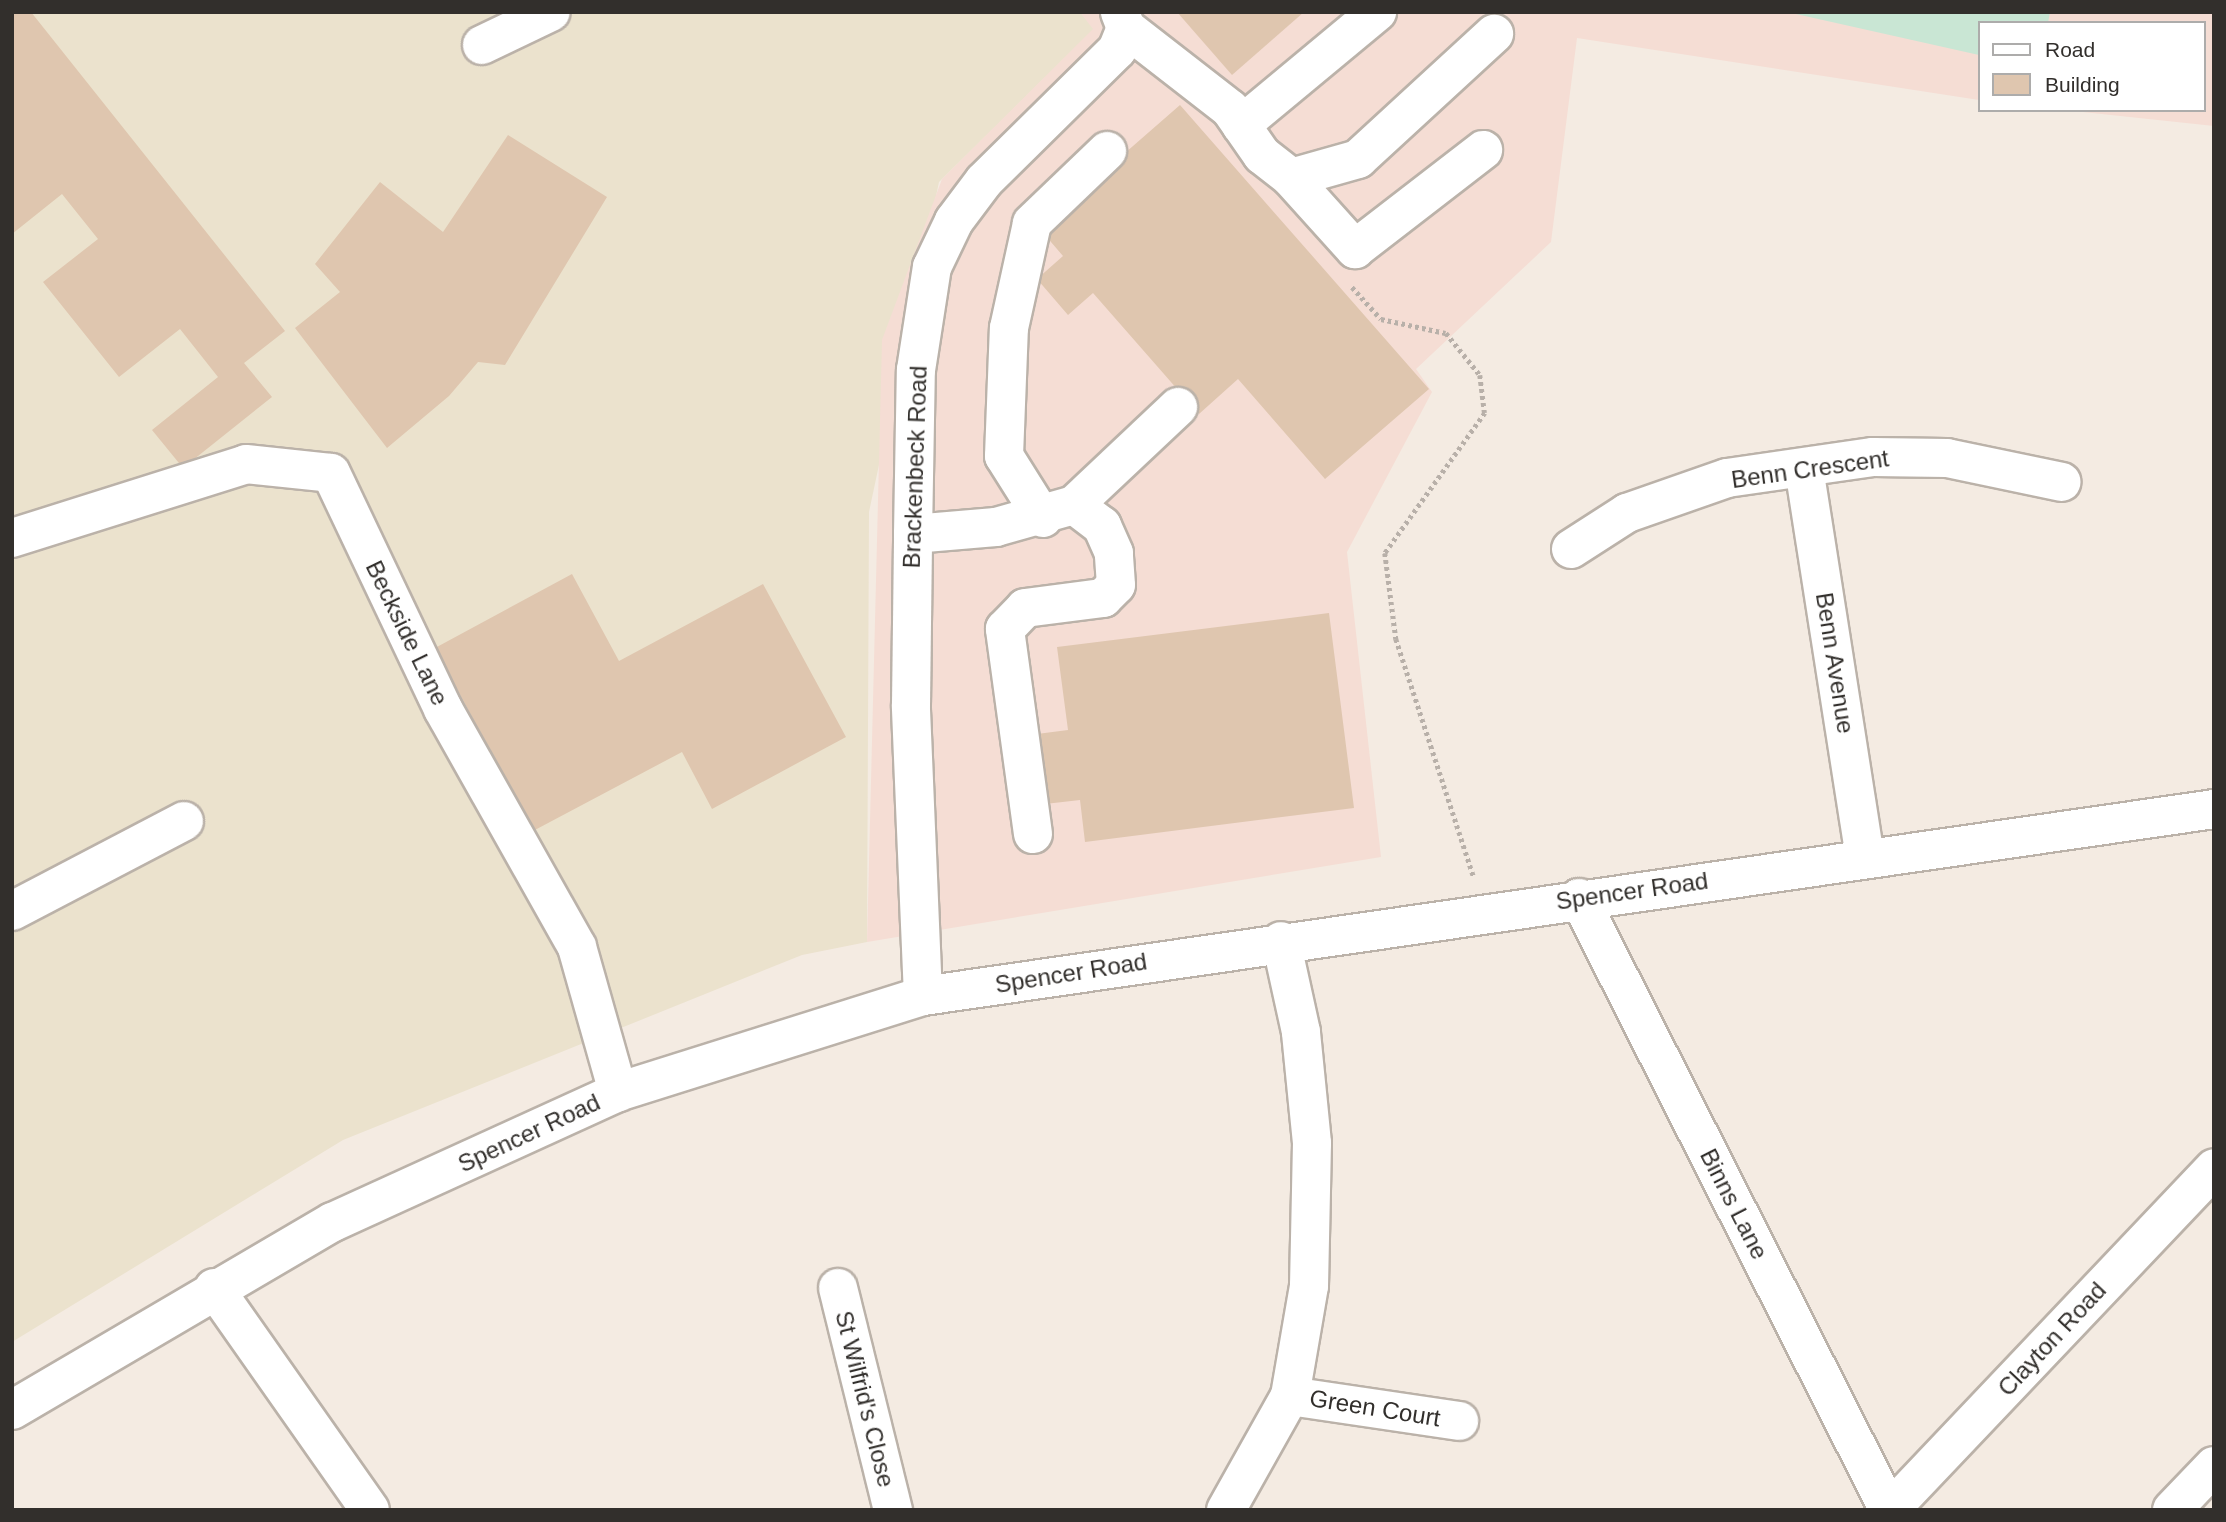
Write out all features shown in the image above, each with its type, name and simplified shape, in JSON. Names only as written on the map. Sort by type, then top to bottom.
[{"type":"street","points":[[482,45],[551,12]]},
{"type":"street","points":[[1241,125],[1377,12]]},
{"type":"street","points":[[1123,20],[1241,125],[1262,155],[1291,178],[1355,249],[1483,150]]},
{"type":"street","name":"Brackenbeck Road","points":[[923,996],[911,705],[913,534],[916,370],[932,267],[954,221],[984,181],[1117,50],[1123,20]]},
{"type":"street","points":[[1291,178],[1358,159],[1494,34]]},
{"type":"street","points":[[1059,512],[1004,456],[1009,328],[1032,223],[1107,151]]},
{"type":"street","points":[[1059,512],[1178,407]]},
{"type":"street","name":"Benn Crescent","points":[[1571,549],[1627,513],[1727,478],[1873,457],[1947,458],[2062,482]]},
{"type":"street","name":"Beckside Lane","points":[[12,538],[246,464],[331,473],[443,709],[576,947],[618,1092]]},
{"type":"street","name":"Benn Avenue","points":[[1804,468],[1865,858]]},
{"type":"street","points":[[913,534],[1059,512],[1102,526],[1114,553],[1116,585],[1103,598],[1025,608],[1005,629],[1033,834]]},
{"type":"street","name":"Spencer Road","points":[[12,1410],[214,1288],[333,1222],[618,1092],[923,996],[1480,912],[2214,809]]},
{"type":"street","points":[[12,911],[184,821]]},
{"type":"street","name":"Binns Lane","points":[[1579,898],[1889,1510]]},
{"type":"street","points":[[1226,1510],[1290,1396],[1309,1286],[1312,1143],[1301,1032],[1281,941]]},
{"type":"street","name":"Clayton Road","points":[[1889,1510],[2214,1168]]},
{"type":"street","points":[[214,1288],[370,1510]]},
{"type":"street","name":"St Wilfrid's Close","points":[[838,1288],[893,1510]]},
{"type":"street","name":"Green Court","points":[[1290,1396],[1459,1421]]},
{"type":"street","points":[[2172,1510],[2214,1466]]},
{"type":"path","points":[[1345,279],[1381,319],[1446,333],[1480,374],[1485,413],[1385,554],[1396,639],[1471,861],[1480,912]]},
{"type":"shaded area","points":[[12,12],[1080,12],[1094,29],[939,182],[869,512],[867,942],[802,955],[343,1140],[12,1342]]},
{"type":"shaded area","points":[[1080,12],[2214,12],[2214,126],[2083,112],[2205,112],[2205,21],[1978,21],[1978,100],[1577,38],[1551,242],[1416,369],[1432,392],[1347,552],[1381,857],[867,942],[882,340],[942,179],[1093,29]]},
{"type":"green space","points":[[1787,12],[2050,12],[2048,21],[1978,21],[1978,55]]},
{"type":"building","points":[[12,12],[31,12],[285,331],[244,363],[272,397],[183,468],[152,430],[218,377],[180,329],[119,377],[43,282],[98,239],[62,194],[12,234]]},
{"type":"building","points":[[1177,12],[1304,12],[1232,75]]},
{"type":"building","points":[[1180,105],[1429,389],[1325,479],[1238,379],[1199,414],[1093,293],[1068,315],[1037,279],[1063,256],[1039,228]]},
{"type":"building","points":[[508,135],[607,197],[505,365],[478,362],[449,396],[387,448],[295,328],[340,292],[315,264],[380,182],[443,232]]},
{"type":"building","points":[[572,574],[619,661],[763,584],[846,737],[712,809],[682,752],[533,831],[435,648]]},
{"type":"building","points":[[1329,613],[1354,808],[1085,842],[1080,800],[1045,804],[1037,734],[1068,730],[1057,647]]}]
